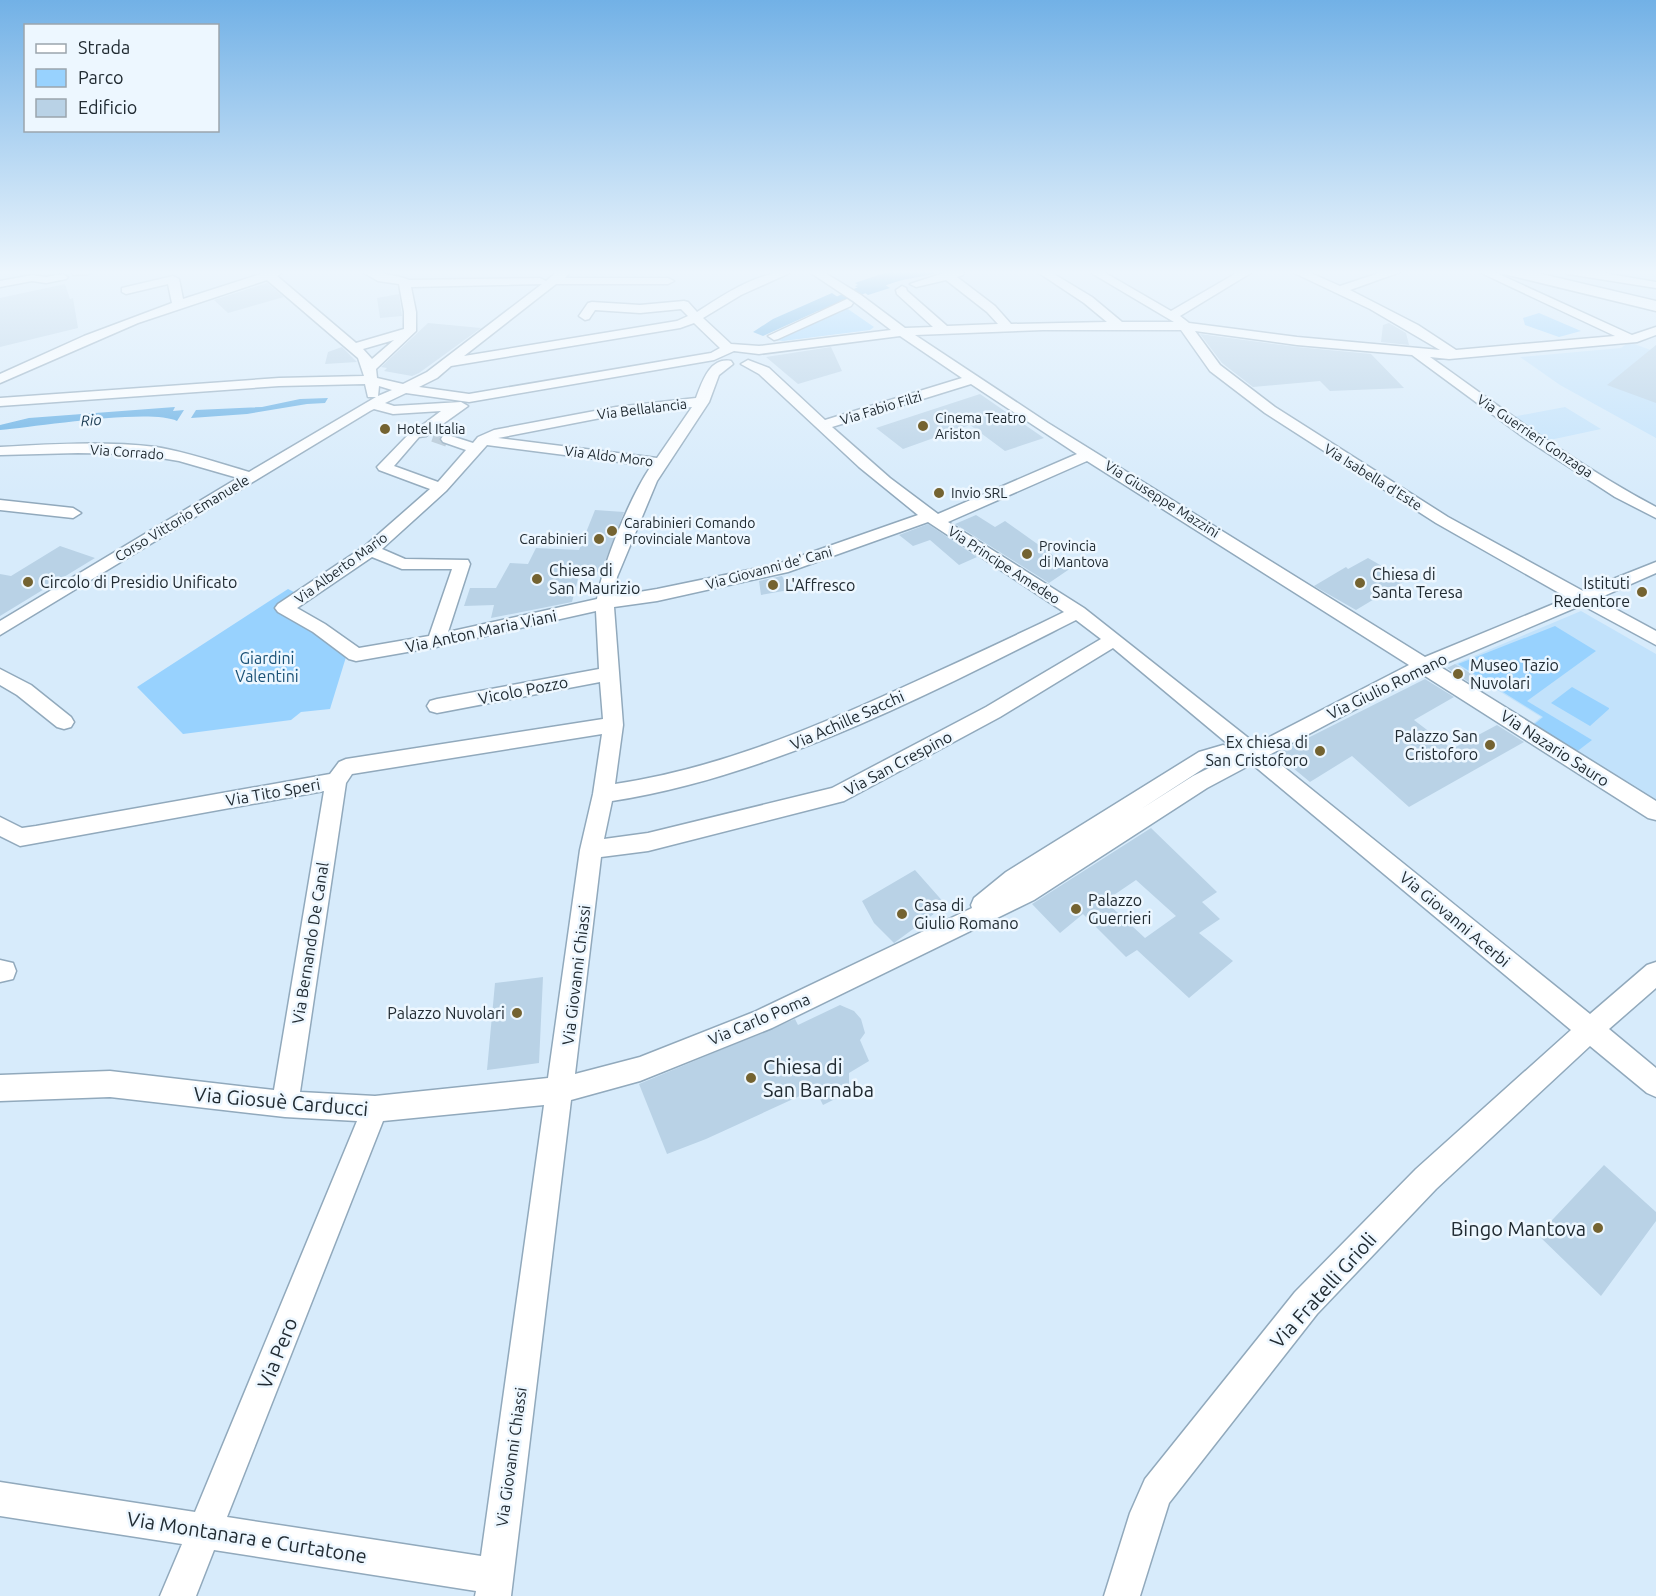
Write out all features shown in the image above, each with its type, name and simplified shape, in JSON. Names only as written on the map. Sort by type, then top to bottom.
[{"type":"street","points":[[0,379],[75,345]]},
{"type":"street","points":[[361,345],[356,347],[364,356],[374,395],[368,406]]},
{"type":"street","points":[[370,374],[399,345]]},
{"type":"street","name":"Corso Vittorio Emanuele","points":[[0,629],[368,406],[432,375],[472,345]]},
{"type":"street","points":[[448,364],[555,345]]},
{"type":"street","points":[[711,345],[721,361],[754,366],[758,357],[752,349]]},
{"type":"street","points":[[393,410],[464,402],[721,361],[761,345]]},
{"type":"street","name":"Via Giuseppe Mazzini","points":[[922,345],[1043,426],[1424,665]]},
{"type":"street","name":"Via Isabella d'Este","points":[[1199,345],[1215,368],[1270,411],[1442,520],[1656,639]]},
{"type":"street","points":[[1338,345],[1449,355],[1557,345]]},
{"type":"street","points":[[1442,345],[1450,351],[1449,355]]},
{"type":"street","name":"Via Guerrieri Gonzaga","points":[[1417,354],[1530,435],[1620,494],[1656,513]]},
{"type":"street","name":"Via Giovanni Chiassi","points":[[494,1586],[591,850],[603,794],[613,725],[604,630],[605,603],[611,572],[649,482],[702,402],[721,361]]},
{"type":"street","name":"Via Principe Amedeo","points":[[754,366],[824,425],[878,475],[932,518],[1078,612],[1114,639],[1247,756]]},
{"type":"street","points":[[4,400],[370,374],[406,389],[464,402]]},
{"type":"street","name":"Via Fabio Filzi","points":[[824,425],[973,380]]},
{"type":"street","points":[[441,488],[384,467],[429,433],[464,402]]},
{"type":"street","name":"Via Bellalancia","points":[[479,444],[494,434],[582,417],[702,402]]},
{"type":"street","name":"Via Aldo Moro","points":[[368,406],[393,410],[429,433],[479,444],[557,450],[661,463]]},
{"type":"street","name":"Via Alberto Mario","points":[[356,656],[318,628],[284,608],[371,550],[441,488],[479,444]]},
{"type":"street","name":"Via Corrado","points":[[0,451],[75,448],[135,450],[177,456],[250,477]]},
{"type":"street","name":"Via Giovanni de' Cani","points":[[605,603],[657,595],[782,567],[844,548],[932,518],[1090,454]]},
{"type":"street","points":[[0,505],[73,513]]},
{"type":"street","points":[[371,550],[402,564],[462,564],[436,642]]},
{"type":"street","name":"Via Giulio Romano","points":[[1247,756],[1424,665],[1585,599],[1656,567]]},
{"type":"street","name":"Via Anton Maria Viani","points":[[356,656],[436,642],[605,603]]},
{"type":"street","name":"Via Achille Sacchi","points":[[603,794],[656,787],[764,756],[831,728],[1078,612]]},
{"type":"street","name":"Via San Crespino","points":[[591,850],[648,842],[837,795],[993,712],[1114,639]]},
{"type":"street","name":"Via Nazario Sauro","points":[[1424,665],[1656,812]]},
{"type":"street","name":"Vicolo Pozzo","points":[[437,706],[609,674]]},
{"type":"street","points":[[0,676],[24,690],[63,722]]},
{"type":"street","name":"Via Tito Speri","points":[[0,826],[20,837],[36,835],[336,781],[346,767],[613,725]]},
{"type":"street","name":"Via Carlo Poma","points":[[561,1090],[640,1069],[763,1020],[951,930],[1026,893],[1200,782],[1247,756]]},
{"type":"street","name":"Via Giovanni Acerbi","points":[[1247,756],[1656,1084]]},
{"type":"street","name":"Via Bernando De Canal","points":[[285,1104],[336,781]]},
{"type":"street","name":"Via Fratelli Grioli","points":[[1122,1596],[1147,1513],[1157,1491],[1306,1303],[1426,1179],[1656,973]]},
{"type":"street","name":"Via Giosuè Carducci","points":[[0,1088],[110,1084],[285,1104],[375,1110],[561,1090]]},
{"type":"street","name":"Via Pero","points":[[178,1596],[375,1110]]},
{"type":"street","name":"Via Montanara e Curtatone","points":[[0,1499],[205,1529],[494,1586]]},
{"type":"shaded area","points":[[1624,345],[1638,345],[1656,352],[1656,438],[1560,385],[1520,357],[1621,348]]},
{"type":"shaded area","points":[[1565,407],[1601,429],[1545,441],[1512,417]]},
{"type":"shaded area","points":[[1581,611],[1656,654],[1656,804],[1530,726],[1541,717],[1455,664]]},
{"type":"green space","name":"Giardini Valentini","points":[[288,589],[298,594],[277,609],[312,630],[346,657],[330,709],[301,712],[291,720],[183,734],[137,687]]},
{"type":"green space","points":[[1555,626],[1596,651],[1527,701],[1592,740],[1575,753],[1532,726],[1543,717],[1458,664]]},
{"type":"green space","points":[[1572,687],[1609,709],[1590,726],[1551,703]]},
{"type":"water","points":[[328,398],[325,403],[247,414],[191,418],[196,410],[262,407],[300,399]]},
{"type":"water","name":"Rio","points":[[175,407],[173,411],[184,410],[177,421],[143,416],[119,417],[0,430],[0,425],[29,418]]},
{"type":"building","points":[[404,345],[457,345],[412,376],[384,371],[387,368],[381,367]]},
{"type":"building","points":[[1209,345],[1286,345],[1371,354],[1404,388],[1330,391],[1320,381],[1253,387],[1222,363]]},
{"type":"building","points":[[1655,345],[1656,345],[1656,403],[1607,385]]},
{"type":"building","points":[[342,347],[357,362],[325,364],[328,352]]},
{"type":"building","points":[[831,347],[842,371],[798,384],[766,357]]},
{"type":"building","points":[[980,394],[1044,438],[1005,451],[970,425],[903,449],[876,428]]},
{"type":"building","name":"Chiesa di San Maurizio","points":[[595,510],[624,512],[601,572],[580,571],[572,602],[491,618],[494,605],[464,606],[470,588],[496,588],[510,563],[528,564],[536,548],[579,550]]},
{"type":"building","points":[[976,515],[995,527],[1005,521],[1071,568],[1049,583],[955,524]]},
{"type":"building","points":[[928,524],[977,557],[959,565],[930,540],[913,546],[899,535]]},
{"type":"building","name":"Circolo di Presidio Unificato","points":[[60,546],[95,558],[0,616],[0,574],[11,576]]},
{"type":"building","name":"Chiesa di Santa Teresa","points":[[1368,558],[1406,580],[1356,610],[1314,586],[1346,567],[1348,569]]},
{"type":"building","name":"L'Affresco","points":[[782,576],[789,590],[761,595],[759,581]]},
{"type":"building","points":[[1455,664],[1484,681],[1475,686],[1447,668]]},
{"type":"building","name":"Palazzo San Cristoforo","points":[[1425,679],[1454,697],[1414,720],[1452,749],[1497,725],[1524,742],[1409,807],[1352,756],[1310,782],[1276,754]]},
{"type":"building","name":"Palazzo Guerrieri","points":[[1151,828],[1217,892],[1202,902],[1220,919],[1199,933],[1233,961],[1189,998],[1137,950],[1126,957],[1083,914],[1060,933],[1032,904]],"holes":[[[1136,880],[1176,916],[1145,938],[1105,901]]]},
{"type":"building","name":"Casa di Giulio Romano","points":[[915,870],[946,905],[894,943],[874,923],[862,901]]},
{"type":"building","name":"Palazzo Nuvolari","points":[[543,977],[539,1063],[487,1070],[495,983]]},
{"type":"building","name":"Chiesa di San Barnaba","points":[[840,1005],[854,1011],[861,1019],[865,1033],[860,1040],[869,1061],[849,1073],[849,1092],[823,1105],[815,1089],[706,1139],[667,1154],[639,1084],[795,1019],[798,1025]]},
{"type":"building","name":"Bingo Mantova","points":[[1604,1165],[1656,1212],[1656,1221],[1601,1296],[1538,1235]]},
{"type":"tunnel","points":[[434,434],[448,439]]},
{"type":"place","name":"Cinema Teatro Ariston","points":[[923,426]]},
{"type":"place","name":"Hotel Italia","points":[[385,429]]},
{"type":"place","name":"Invio SRL","points":[[939,493]]},
{"type":"place","name":"Carabinieri Comando Provinciale Mantova","points":[[612,531]]},
{"type":"place","name":"Carabinieri","points":[[599,539]]},
{"type":"place","name":"Provincia di Mantova","points":[[1027,554]]},
{"type":"place","name":"Chiesa di San Maurizio","points":[[537,579]]},
{"type":"place","name":"Circolo di Presidio Unificato","points":[[28,582]]},
{"type":"place","name":"Chiesa di Santa Teresa","points":[[1360,583]]},
{"type":"place","name":"L'Affresco","points":[[773,585]]},
{"type":"place","name":"Istituti Redentore","points":[[1642,592]]},
{"type":"place","name":"Museo Tazio Nuvolari","points":[[1458,674]]},
{"type":"place","name":"Palazzo San Cristoforo","points":[[1490,745]]},
{"type":"place","name":"Ex chiesa di San Cristoforo","points":[[1320,751]]},
{"type":"place","name":"Palazzo Guerrieri","points":[[1076,909]]},
{"type":"place","name":"Casa di Giulio Romano","points":[[902,914]]},
{"type":"place","name":"Palazzo Nuvolari","points":[[517,1013]]},
{"type":"place","name":"Chiesa di San Barnaba","points":[[751,1078]]},
{"type":"place","name":"Bingo Mantova","points":[[1598,1228]]}]
